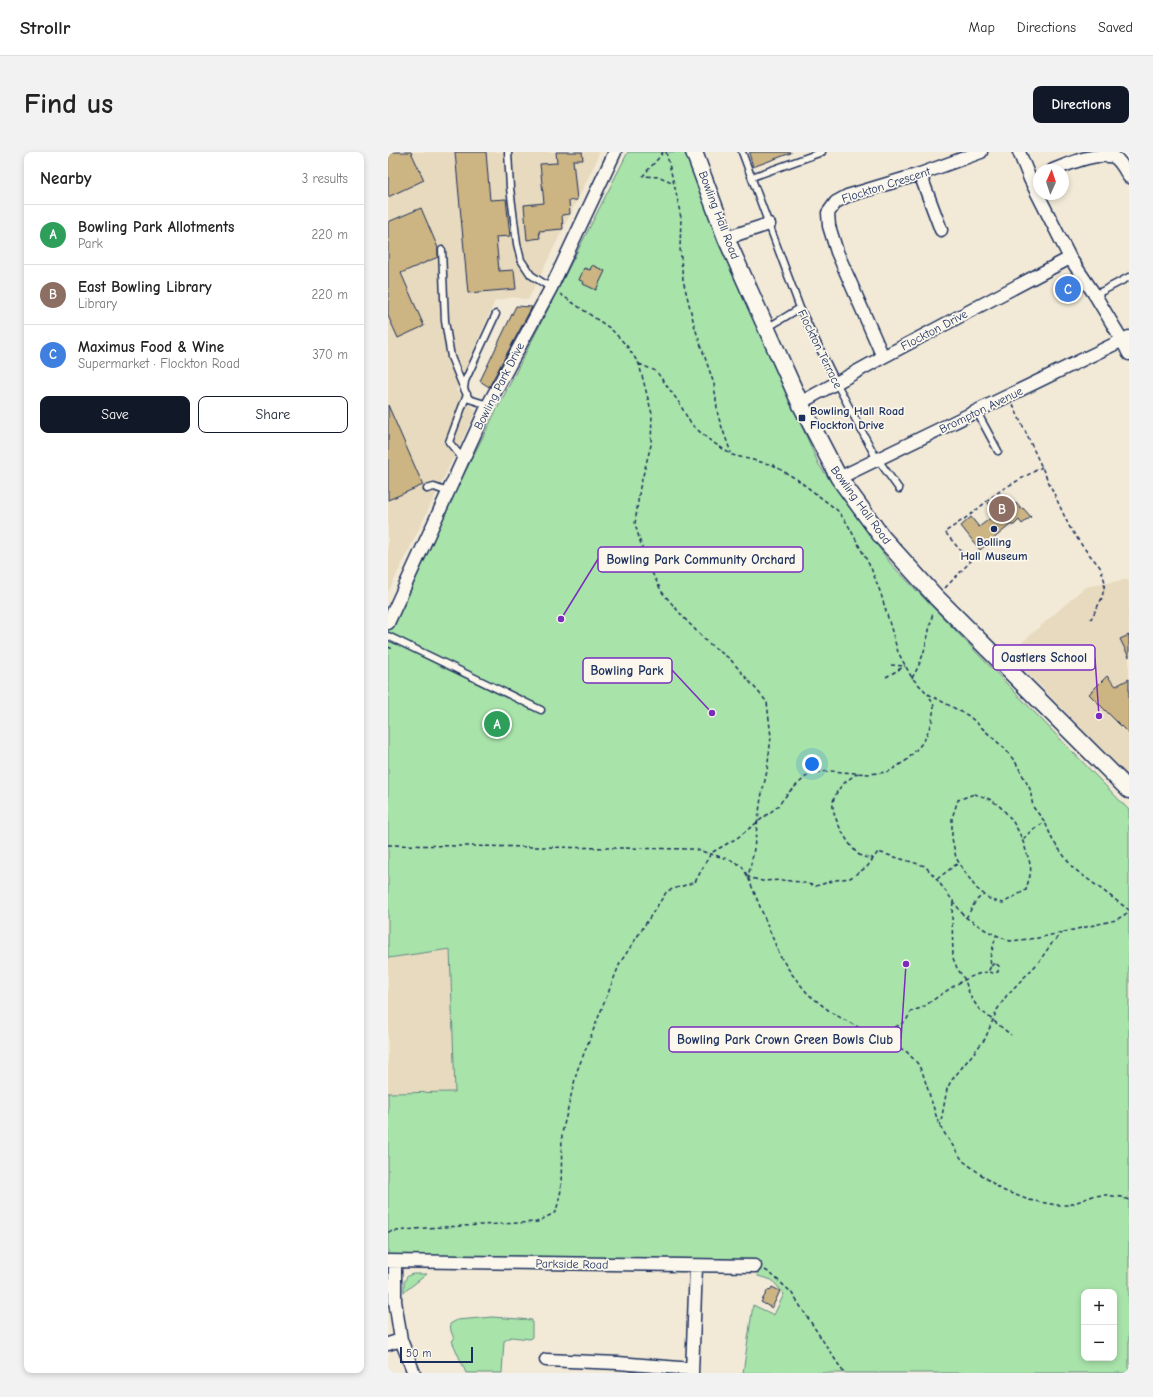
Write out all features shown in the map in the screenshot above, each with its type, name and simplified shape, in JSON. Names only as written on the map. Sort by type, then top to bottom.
[{"type":"street","name":"Bowling Park Drive","points":[[389,618],[488,405],[550,288],[615,152]]},
{"type":"street","name":"Bowling Hall Road","points":[[694,152],[726,238],[766,329],[800,403],[839,478],[882,537],[936,597],[1129,790]]},
{"type":"street","name":"Flockton Crescent","points":[[882,357],[837,252],[829,226],[828,213],[836,202],[847,196],[920,174],[980,152]]},
{"type":"street","points":[[1020,152],[1033,174]]},
{"type":"street","points":[[1069,164],[1090,156],[1103,154],[1115,157],[1123,166],[1129,177]]},
{"type":"street","points":[[920,174],[941,230]]},
{"type":"street","points":[[1045,200],[1070,258],[1126,338],[1129,354]]},
{"type":"street","points":[[726,238],[769,224]]},
{"type":"street","name":"Flockton Drive","points":[[800,403],[882,357],[1070,258]]},
{"type":"street","name":"Brompton Avenue","points":[[839,478],[1008,397],[1126,338]]},
{"type":"street","points":[[391,1262],[401,1340],[414,1373]]},
{"type":"street","name":"Parkside Road","points":[[391,1262],[756,1266]]},
{"type":"street","points":[[546,1360],[618,1363],[692,1371],[696,1266]]},
{"type":"street","points":[[388,1344],[401,1340]]},
{"type":"lane","points":[[508,152],[517,244],[521,260],[532,275],[550,288]]},
{"type":"lane","name":"Flockton Terrace","points":[[742,152],[800,308],[878,460],[899,489]]},
{"type":"lane","points":[[752,177],[822,152]]},
{"type":"lane","points":[[442,250],[445,321],[452,357],[469,399],[488,405]]},
{"type":"lane","points":[[1095,294],[1129,276]]},
{"type":"lane","points":[[766,329],[800,308]]},
{"type":"lane","points":[[463,459],[449,442],[466,392],[465,381],[496,314]]},
{"type":"lane","points":[[977,412],[998,451]]},
{"type":"lane","points":[[427,489],[434,487],[448,492]]},
{"type":"lane","points":[[388,636],[541,710]]},
{"type":"path","points":[[663,152],[658,160],[643,176],[660,177],[674,183]]},
{"type":"path","points":[[666,152],[681,218],[680,248],[683,280],[695,328],[714,384],[718,416],[732,454]]},
{"type":"path","points":[[550,288],[610,329],[627,346],[639,364],[652,414],[651,445],[640,487],[635,524],[646,561],[662,592],[684,618],[707,642],[730,659],[767,702],[771,737],[767,771],[756,823],[753,855],[748,876]]},
{"type":"path","points":[[639,364],[656,371],[678,401],[691,424],[708,440],[732,454],[773,465],[798,480],[837,510],[847,523],[872,568],[898,652],[912,678],[928,694],[969,716],[1005,749],[1016,763],[1030,789],[1033,807],[1045,822],[1054,841],[1074,868],[1129,911],[1116,920],[1038,938],[1010,941],[966,918],[926,866],[878,852],[867,867],[850,878],[836,880],[816,886],[794,881],[762,881],[748,876]]},
{"type":"path","points":[[1008,397],[1069,526],[1083,547],[1100,567],[1104,582],[1102,598],[1091,619]]},
{"type":"path","points":[[912,678],[919,667],[925,651],[936,597],[970,562],[945,532],[970,515],[1001,490],[1042,467]]},
{"type":"path","points":[[388,647],[393,649]]},
{"type":"path","points":[[891,665],[905,666]]},
{"type":"path","points":[[886,678],[905,666]]},
{"type":"path","points":[[388,1232],[425,1228],[537,1222],[556,1212],[561,1190],[562,1132],[576,1079],[620,963],[668,891],[695,882],[711,853],[737,838],[777,807],[789,792],[810,773],[830,771],[858,772],[868,774],[888,772],[907,760],[924,740],[932,721],[934,706],[928,694]]},
{"type":"path","points":[[858,772],[845,782],[837,791],[833,804],[836,820],[856,853],[866,858],[874,858]]},
{"type":"path","points":[[974,794],[988,799],[1001,809],[1019,830],[1023,840],[1031,874],[1026,890],[1003,903],[991,900],[976,888],[959,863],[956,858],[952,838],[952,818],[958,800],[974,794]]},
{"type":"path","points":[[1023,840],[1032,830],[1045,822]]},
{"type":"path","points":[[388,845],[694,849],[731,860],[742,866],[748,876],[780,956],[808,994],[832,1013],[907,1052],[918,1064],[940,1127],[963,1161],[1002,1190],[1029,1200],[1056,1205],[1069,1205],[1092,1196],[1121,1197],[1129,1200]]},
{"type":"path","points":[[937,879],[959,863]]},
{"type":"path","points":[[966,918],[974,903],[981,895],[985,894]]},
{"type":"path","points":[[953,902],[953,958],[957,968],[964,980],[970,996],[979,1009],[1011,1035]]},
{"type":"path","points":[[940,1127],[947,1089],[951,1081],[985,1039],[997,1010],[1007,994],[1038,963],[1052,943],[1064,932]]},
{"type":"path","points":[[988,972],[991,966],[990,958],[996,935]]},
{"type":"path","points":[[876,1036],[906,1021],[912,1012],[922,1008],[933,999],[948,991],[957,983],[982,972],[998,972],[999,966],[995,963],[991,966]]},
{"type":"path","points":[[756,1266],[770,1273],[791,1292],[844,1373]]},
{"type":"shaded area","points":[[388,152],[599,152],[595,164],[528,300],[513,297],[495,301],[456,390],[476,411],[388,593]]},
{"type":"shaded area","points":[[1129,579],[1129,777],[1009,654],[1085,587]]},
{"type":"shaded area","points":[[450,949],[455,1092],[388,1093],[388,958]]},
{"type":"green space","points":[[628,152],[689,152],[714,227],[819,465],[891,564],[1129,810],[1129,1373],[743,1373],[753,1305],[774,1315],[784,1294],[772,1280],[758,1276],[755,1266],[388,1261],[388,1093],[455,1092],[450,949],[388,958],[388,623]]},
{"type":"green space","points":[[413,1274],[427,1274],[404,1292],[404,1283],[406,1278]]},
{"type":"green space","points":[[492,1317],[532,1320],[532,1337],[530,1339],[511,1337],[504,1341],[502,1373],[466,1373],[452,1341],[454,1339],[450,1324],[457,1320]]},
{"type":"building","points":[[388,152],[411,152],[424,180],[388,197]]},
{"type":"building","points":[[455,152],[486,152],[490,200],[506,199],[510,236],[496,237],[499,271],[514,270],[516,289],[468,293]]},
{"type":"building","points":[[556,152],[582,152],[583,160],[573,160],[577,200],[569,201],[570,214],[562,215],[563,229],[539,231],[540,238],[527,240],[524,205],[544,203],[540,164],[557,163]]},
{"type":"building","points":[[749,153],[791,153],[753,167]]},
{"type":"building","points":[[421,208],[438,248],[438,257],[401,273],[424,326],[398,338],[388,316],[388,222]]},
{"type":"building","points":[[592,265],[605,271],[596,290],[583,284],[584,282],[579,280],[584,268],[590,270]]},
{"type":"building","points":[[516,306],[532,307],[489,387],[480,381]]},
{"type":"building","points":[[388,405],[423,485],[388,500]]},
{"type":"building","points":[[1000,493],[1011,507],[1016,503],[1031,517],[1022,524],[1019,520],[1014,525],[1010,525],[980,550],[961,526],[971,517],[979,527],[997,513],[988,503]]},
{"type":"building","points":[[1129,635],[1129,657],[1120,639]]},
{"type":"building","points":[[1107,676],[1116,686],[1129,679],[1129,734],[1089,694]]},
{"type":"building","points":[[772,1287],[780,1291],[772,1308],[761,1302],[768,1290],[770,1291]]},
{"type":"place","name":"Maximus Food & Wine","points":[[1068,289]]},
{"type":"place","name":"Bowling Hall Road Flockton Drive","points":[[802,418]]},
{"type":"place","name":"East Bowling Library","points":[[1002,509]]},
{"type":"place","name":"Bolling Hall Museum","points":[[994,529]]},
{"type":"place","name":"Bowling Park Community Orchard","points":[[561,619]]},
{"type":"place","name":"Bowling Park","points":[[712,713]]},
{"type":"place","name":"Oastlers School","points":[[1099,716]]},
{"type":"place","name":"Bowling Park Allotments","points":[[497,724]]},
{"type":"place","name":"Bowling Park Crown Green Bowls Club","points":[[906,964]]}]
